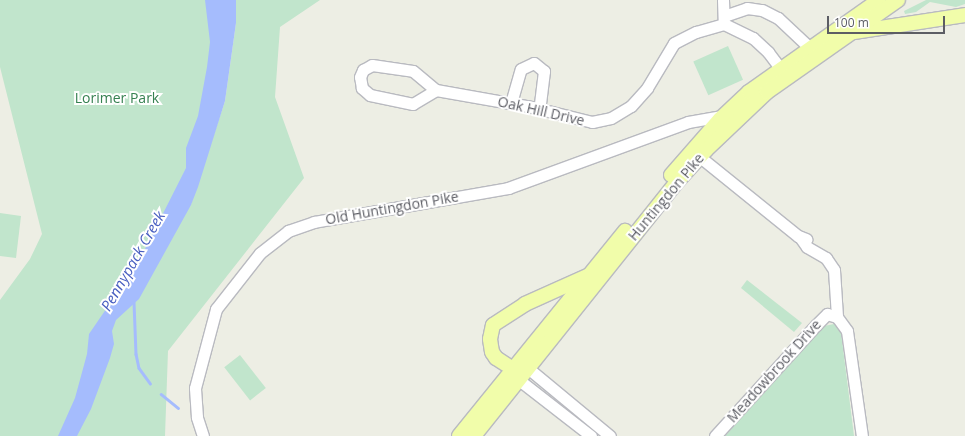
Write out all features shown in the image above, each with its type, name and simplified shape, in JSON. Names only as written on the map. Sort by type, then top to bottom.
[{"type":"main road","name":"Huntingdon Pike","points":[[474,436],[516,374],[589,276],[693,148],[723,116],[780,68],[879,0]]},
{"type":"main road","name":"Huntingdon Pike","points":[[459,436],[516,374],[529,369],[675,184],[700,157],[766,92],[898,0]]},
{"type":"main road","points":[[850,33],[965,15]]},
{"type":"main road","points":[[516,374],[496,358],[492,352],[490,339],[493,325],[525,304],[589,276]]},
{"type":"street","points":[[723,0],[724,20],[752,38],[768,52],[780,68]]},
{"type":"street","name":"Oak Hill Drive","points":[[436,90],[417,102],[408,104],[367,93],[362,88],[360,77],[366,68],[377,64],[412,72],[436,90],[511,103],[592,122],[611,118],[631,106],[647,88],[674,43],[747,8],[762,10],[778,18],[810,48]]},
{"type":"street","points":[[511,103],[521,69],[534,64],[544,71],[539,109]]},
{"type":"street","name":"Old Huntingdon Pike","points":[[203,436],[197,417],[195,388],[216,309],[260,253],[288,231],[314,222],[508,188],[688,122],[723,116]]},
{"type":"street","name":"Meadowbrook Drive","points":[[700,157],[800,237],[801,242],[826,258],[834,270],[837,318]]},
{"type":"street","name":"Meadowbrook Drive","points":[[715,436],[816,324],[827,314],[837,318],[847,331],[862,436]]},
{"type":"street","points":[[529,369],[610,436]]},
{"type":"street","points":[[516,374],[591,436]]},
{"type":"green space","name":"Lorimer Park","points":[[0,0],[320,0],[280,27],[275,97],[304,178],[168,351],[165,436],[0,436],[0,300],[30,259],[42,234],[0,67]],"holes":[[[236,3],[236,23],[225,101],[190,207]]]},
{"type":"green space","points":[[926,0],[965,0],[965,4],[956,7],[930,2],[916,12],[905,14],[904,11]]},
{"type":"green space","points":[[728,46],[743,80],[708,95],[693,61]]},
{"type":"green space","points":[[0,213],[21,216],[16,258],[0,256]]},
{"type":"green space","points":[[747,280],[802,323],[794,332],[741,288]]},
{"type":"green space","points":[[834,324],[841,332],[854,436],[725,436],[824,326]]},
{"type":"green space","points":[[240,355],[266,388],[250,400],[224,367]]},
{"type":"water","points":[[205,0],[236,0],[236,23],[225,101],[198,187],[191,205],[139,299],[116,320],[112,331],[114,344],[110,358],[91,409],[77,436],[58,436],[75,398],[87,354],[89,334],[139,261],[186,168],[186,148],[198,116],[210,42]]},
{"type":"waterway","points":[[134,302],[136,354],[139,368],[150,383]]},
{"type":"waterway","points":[[161,394],[178,408]]},
{"type":"water label","name":"Pennypack Creek","points":[[133,261]]}]
